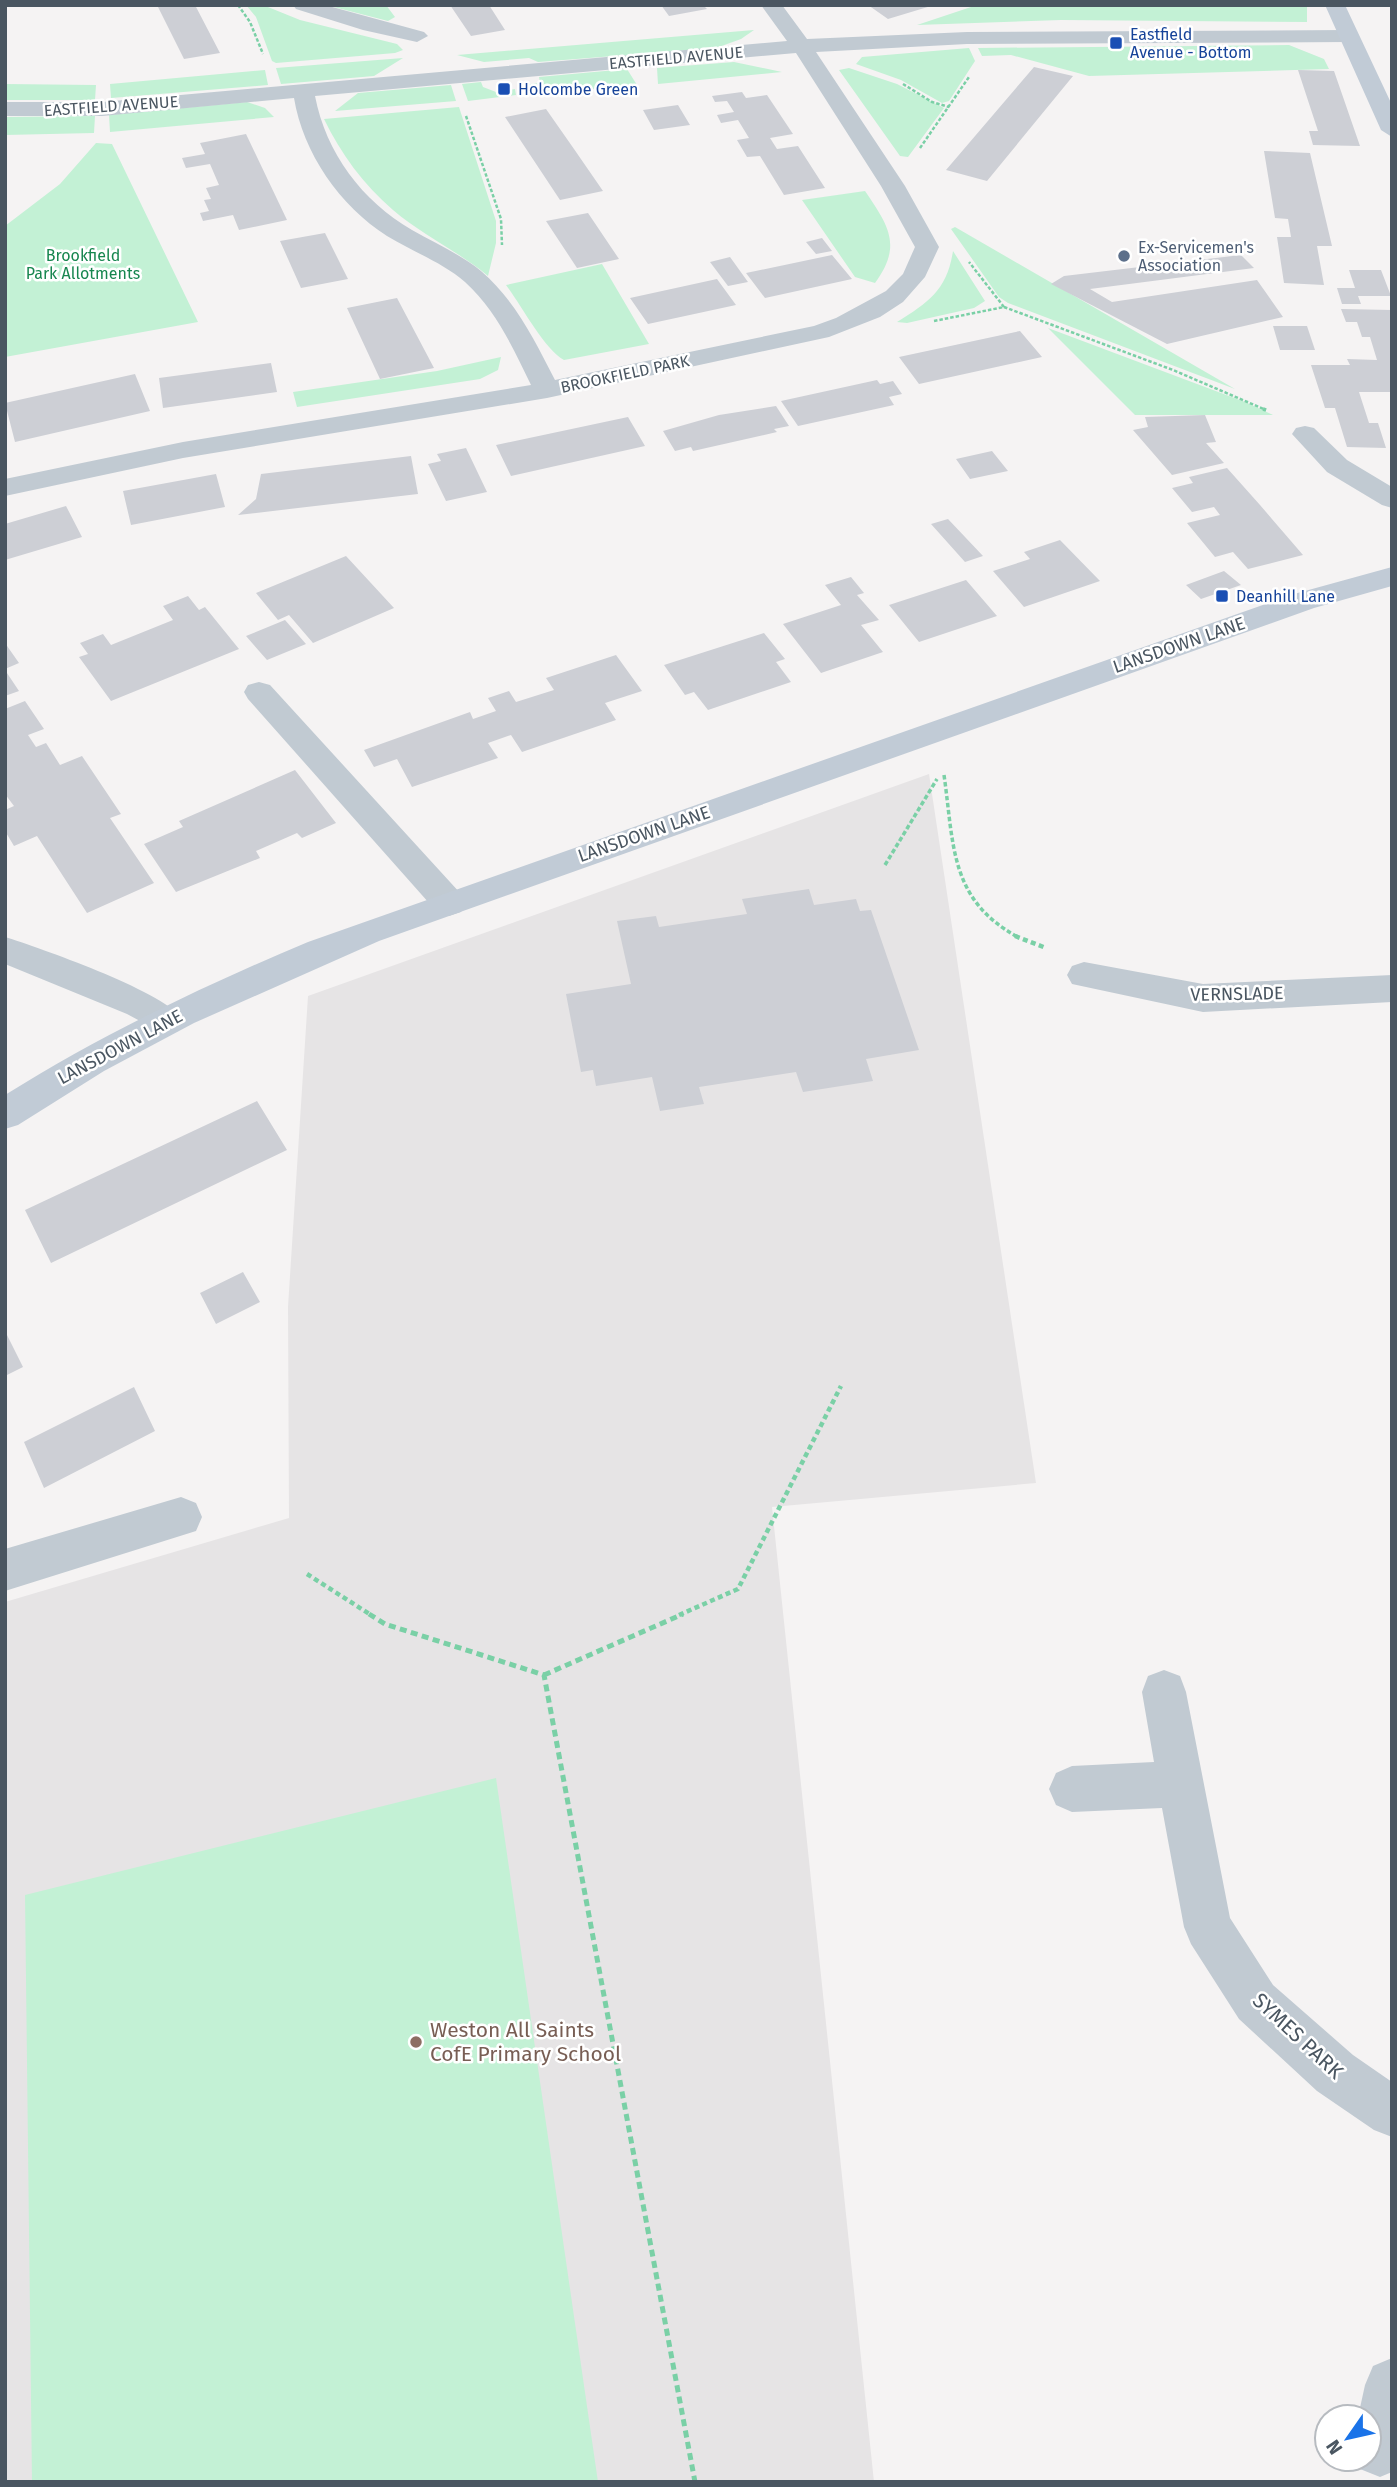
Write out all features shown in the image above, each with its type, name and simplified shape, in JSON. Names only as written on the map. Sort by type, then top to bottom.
[{"type":"street","points":[[303,5],[370,26],[434,62]]},
{"type":"street","name":"BROOKFIELD PARK","points":[[5,488],[183,450],[547,390],[820,332],[856,319],[880,305],[913,278],[927,247],[904,203],[802,46],[771,5]]},
{"type":"street","points":[[1335,5],[1392,131]]},
{"type":"street","points":[[403,15],[434,62]]},
{"type":"street","name":"EASTFIELD AVENUE","points":[[5,109],[102,109],[303,90],[434,62],[967,38],[1348,36]]},
{"type":"street","points":[[303,90],[307,117],[333,171],[358,200],[384,223],[471,275],[492,296],[516,330],[547,390]]},
{"type":"street","points":[[1305,434],[1337,466],[1392,499]]},
{"type":"street","name":"LANSDOWN LANE","points":[[1304,601],[1392,551]]},
{"type":"street","name":"LANSDOWN LANE","points":[[5,1114],[48,1085],[166,1021],[293,962],[449,903],[1304,601],[1392,576]]},
{"type":"street","points":[[259,692],[449,903]]},
{"type":"street","points":[[5,950],[139,1004],[166,1021]]},
{"type":"street","name":"VERNSLADE","points":[[1099,979],[1203,998],[1392,988]]},
{"type":"street","points":[[5,1570],[181,1517]]},
{"type":"street","name":"SYMES PARK","points":[[1164,1692],[1208,1927],[1256,2002],[1335,2073],[1392,2112]]},
{"type":"street","points":[[1072,1789],[1180,1784]]},
{"type":"street","points":[[1383,2433],[1392,2385]]},
{"type":"path","points":[[238,5],[250,22],[276,92]]},
{"type":"path","points":[[434,62],[462,104],[501,219],[502,243],[492,296]]},
{"type":"path","points":[[920,148],[974,70]]},
{"type":"path","points":[[1004,307],[1237,395],[1286,419],[1305,434]]},
{"type":"path","points":[[885,866],[943,769],[962,883],[978,907],[1000,926],[1037,945],[1077,956],[1099,979]]},
{"type":"path","points":[[307,1574],[385,1624],[544,1675],[738,1589],[841,1386]]},
{"type":"path","points":[[544,1675],[695,2482]]},
{"type":"shaded area","name":"Weston All Saints CofE Primary School","points":[[929,774],[1036,1483],[772,1507],[874,2482],[5,2482],[5,1602],[289,1518],[288,1307],[308,996]]},
{"type":"green space","points":[[246,5],[263,5],[300,20],[397,44],[403,50],[395,53],[276,63],[272,61],[256,17]]},
{"type":"green space","points":[[326,5],[386,5],[395,17],[388,21]]},
{"type":"green space","points":[[977,5],[1307,5],[1307,22],[1061,20],[917,25]]},
{"type":"green space","points":[[754,30],[741,39],[716,48],[538,62],[529,58],[484,62],[457,55]]},
{"type":"green space","points":[[1289,45],[1324,59],[1329,69],[1089,76],[1011,55],[982,56],[978,48]]},
{"type":"green space","points":[[969,48],[975,61],[949,101],[942,103],[901,80],[856,64],[862,57]]},
{"type":"green space","points":[[403,58],[374,76],[281,84],[276,68]]},
{"type":"green space","points":[[734,62],[782,72],[658,84],[657,68]]},
{"type":"green space","points":[[849,68],[897,84],[944,108],[908,157],[900,156],[839,70]]},
{"type":"green space","points":[[627,69],[637,85],[525,95],[522,85],[540,83],[539,77]]},
{"type":"green space","points":[[265,70],[268,85],[111,98],[110,84]]},
{"type":"green space","points":[[481,82],[483,87],[496,92],[515,89],[516,95],[468,101],[462,84]]},
{"type":"green space","points":[[5,84],[96,85],[95,100],[5,100]]},
{"type":"green space","points":[[451,85],[456,101],[335,111],[358,93]]},
{"type":"green space","points":[[247,102],[265,108],[274,117],[110,132],[109,115]]},
{"type":"green space","points":[[459,107],[496,221],[496,243],[488,276],[404,219],[382,200],[354,168],[324,119]]},
{"type":"green space","points":[[95,116],[94,133],[5,135],[5,117]]},
{"type":"green space","name":"Brookfield Park Allotments","points":[[96,143],[112,144],[198,322],[5,357],[5,226],[60,184]]},
{"type":"green space","points":[[865,191],[886,225],[889,236],[888,257],[884,270],[875,283],[855,277],[802,200]]},
{"type":"green space","points":[[955,227],[1235,389],[1008,303],[999,297],[951,229]]},
{"type":"green space","points":[[953,251],[985,301],[974,308],[907,323],[897,322],[935,294],[946,276]]},
{"type":"green space","points":[[602,264],[649,344],[564,360],[541,337],[506,285]]},
{"type":"green space","points":[[1048,328],[1245,402],[1273,415],[1135,415]]},
{"type":"green space","points":[[501,357],[498,370],[480,379],[297,407],[293,392],[437,371]]},
{"type":"green space","points":[[496,1778],[598,2482],[32,2482],[25,1895]]},
{"type":"building","points":[[157,5],[195,5],[220,53],[184,59]]},
{"type":"building","points":[[450,5],[489,5],[505,30],[471,36]]},
{"type":"building","points":[[661,5],[703,5],[707,9],[669,16]]},
{"type":"building","points":[[868,5],[931,5],[931,6],[888,19]]},
{"type":"building","points":[[1034,67],[1073,76],[987,181],[946,170]]},
{"type":"building","points":[[1298,70],[1334,71],[1360,146],[1313,145],[1309,131],[1318,131]]},
{"type":"building","points":[[742,92],[746,98],[767,95],[793,134],[770,138],[777,149],[798,146],[825,188],[784,195],[760,156],[747,157],[737,140],[749,138],[738,120],[721,123],[717,115],[734,112],[727,101],[715,102],[712,96]]},
{"type":"building","points":[[678,105],[690,125],[654,130],[643,110]]},
{"type":"building","points":[[546,109],[603,191],[560,200],[505,117]]},
{"type":"building","points":[[246,134],[287,220],[239,230],[233,215],[203,221],[200,213],[209,211],[204,200],[211,199],[206,188],[219,185],[210,164],[186,168],[182,158],[205,154],[200,143]]},
{"type":"building","points":[[1264,151],[1310,153],[1332,246],[1317,246],[1324,285],[1284,283],[1277,237],[1291,237],[1288,219],[1275,218]]},
{"type":"building","points":[[588,213],[619,259],[577,268],[546,221]]},
{"type":"building","points":[[325,233],[348,279],[301,288],[280,241]]},
{"type":"building","points":[[822,238],[832,251],[816,254],[806,242]]},
{"type":"building","points":[[832,255],[852,279],[765,298],[746,273]]},
{"type":"building","points":[[1241,255],[1254,268],[1090,289],[1112,302],[1257,280],[1283,317],[1167,344],[1051,284],[1064,276]]},
{"type":"building","points":[[730,257],[748,282],[728,286],[710,262]]},
{"type":"building","points":[[1349,270],[1381,270],[1391,296],[1358,296],[1361,304],[1342,304],[1337,288],[1355,288]]},
{"type":"building","points":[[717,279],[736,305],[648,324],[630,298]]},
{"type":"building","points":[[397,298],[434,368],[380,379],[347,308]]},
{"type":"building","points":[[1341,309],[1392,310],[1392,392],[1359,392],[1369,423],[1378,423],[1386,448],[1347,447],[1335,408],[1325,408],[1311,365],[1350,365],[1347,359],[1377,360],[1370,337],[1362,337],[1357,322],[1346,322]]},
{"type":"building","points":[[1273,326],[1307,326],[1315,350],[1280,350]]},
{"type":"building","points":[[1020,331],[1042,357],[919,384],[899,357]]},
{"type":"building","points":[[271,363],[277,392],[163,408],[159,378]]},
{"type":"building","points":[[135,374],[150,411],[15,442],[5,403]]},
{"type":"building","points":[[877,380],[880,384],[893,381],[902,394],[889,397],[894,405],[798,426],[781,401]]},
{"type":"building","points":[[776,406],[789,426],[774,429],[777,432],[693,451],[691,447],[675,451],[663,431],[719,415]]},
{"type":"building","points":[[1205,415],[1216,442],[1206,443],[1224,463],[1172,475],[1133,430],[1148,427],[1145,417]]},
{"type":"building","points":[[628,417],[645,446],[511,476],[496,445]]},
{"type":"building","points":[[466,448],[487,492],[446,501],[428,464],[441,461],[437,454]]},
{"type":"building","points":[[992,451],[1008,471],[970,479],[956,459]]},
{"type":"building","points":[[411,456],[418,494],[238,515],[256,499],[261,474]]},
{"type":"building","points":[[1227,468],[1303,555],[1248,569],[1233,552],[1215,557],[1187,523],[1220,515],[1214,507],[1192,512],[1172,488],[1193,483],[1189,477]]},
{"type":"building","points":[[216,474],[225,507],[131,525],[123,491]]},
{"type":"building","points":[[66,506],[82,537],[5,560],[5,524]]},
{"type":"building","points":[[948,519],[983,556],[965,562],[931,524]]},
{"type":"building","points":[[1060,540],[1100,581],[1024,607],[993,571],[1030,559],[1024,552]]},
{"type":"building","points":[[346,556],[394,608],[313,643],[289,615],[278,620],[256,593]]},
{"type":"building","points":[[1224,571],[1241,585],[1201,599],[1186,585]]},
{"type":"building","points":[[851,577],[864,593],[857,595],[879,620],[861,625],[883,652],[821,673],[783,624],[841,605],[825,585]]},
{"type":"building","points":[[966,580],[997,616],[919,642],[889,605]]},
{"type":"building","points":[[188,596],[199,610],[205,607],[239,649],[111,701],[79,657],[88,654],[80,643],[103,634],[111,645],[173,620],[163,606]]},
{"type":"building","points":[[285,620],[306,644],[267,660],[246,636]]},
{"type":"building","points":[[764,633],[785,659],[776,662],[791,682],[708,710],[694,692],[685,695],[664,665]]},
{"type":"building","points":[[5,643],[19,663],[5,669]]},
{"type":"building","points":[[616,655],[642,691],[605,703],[616,720],[522,752],[511,735],[488,743],[498,758],[412,787],[397,759],[374,767],[364,750],[470,712],[473,719],[496,711],[488,698],[509,691],[516,702],[554,690],[546,678]]},
{"type":"building","points":[[5,670],[19,691],[5,696]]},
{"type":"building","points":[[25,701],[44,729],[28,735],[36,747],[46,743],[60,765],[82,756],[121,814],[110,818],[154,883],[87,913],[37,836],[14,846],[5,831],[5,810],[14,806],[5,794],[5,709]]},
{"type":"building","points":[[295,770],[336,823],[302,838],[297,833],[256,851],[260,858],[176,892],[144,844],[183,827],[179,821]]},
{"type":"building","points":[[809,889],[814,905],[856,899],[860,911],[871,910],[919,1050],[866,1059],[873,1081],[803,1092],[796,1072],[699,1087],[704,1104],[660,1111],[652,1077],[596,1086],[593,1070],[581,1072],[566,994],[631,984],[617,921],[656,916],[659,927],[747,914],[742,899]]},
{"type":"building","points":[[257,1101],[287,1150],[51,1263],[25,1210]]},
{"type":"building","points":[[243,1272],[260,1302],[216,1324],[200,1293]]},
{"type":"building","points":[[5,1331],[23,1367],[5,1376]]},
{"type":"building","points":[[134,1387],[155,1431],[44,1488],[24,1442]]},
{"type":"place","name":"Eastfield Avenue - Bottom","points":[[1116,43]]},
{"type":"place","name":"Holcombe Green","points":[[504,89]]},
{"type":"place","name":"Ex-Servicemen's Association","points":[[1124,256]]},
{"type":"place","name":"Deanhill Lane","points":[[1222,596]]},
{"type":"place","name":"Weston All Saints CofE Primary School","points":[[416,2042]]}]
